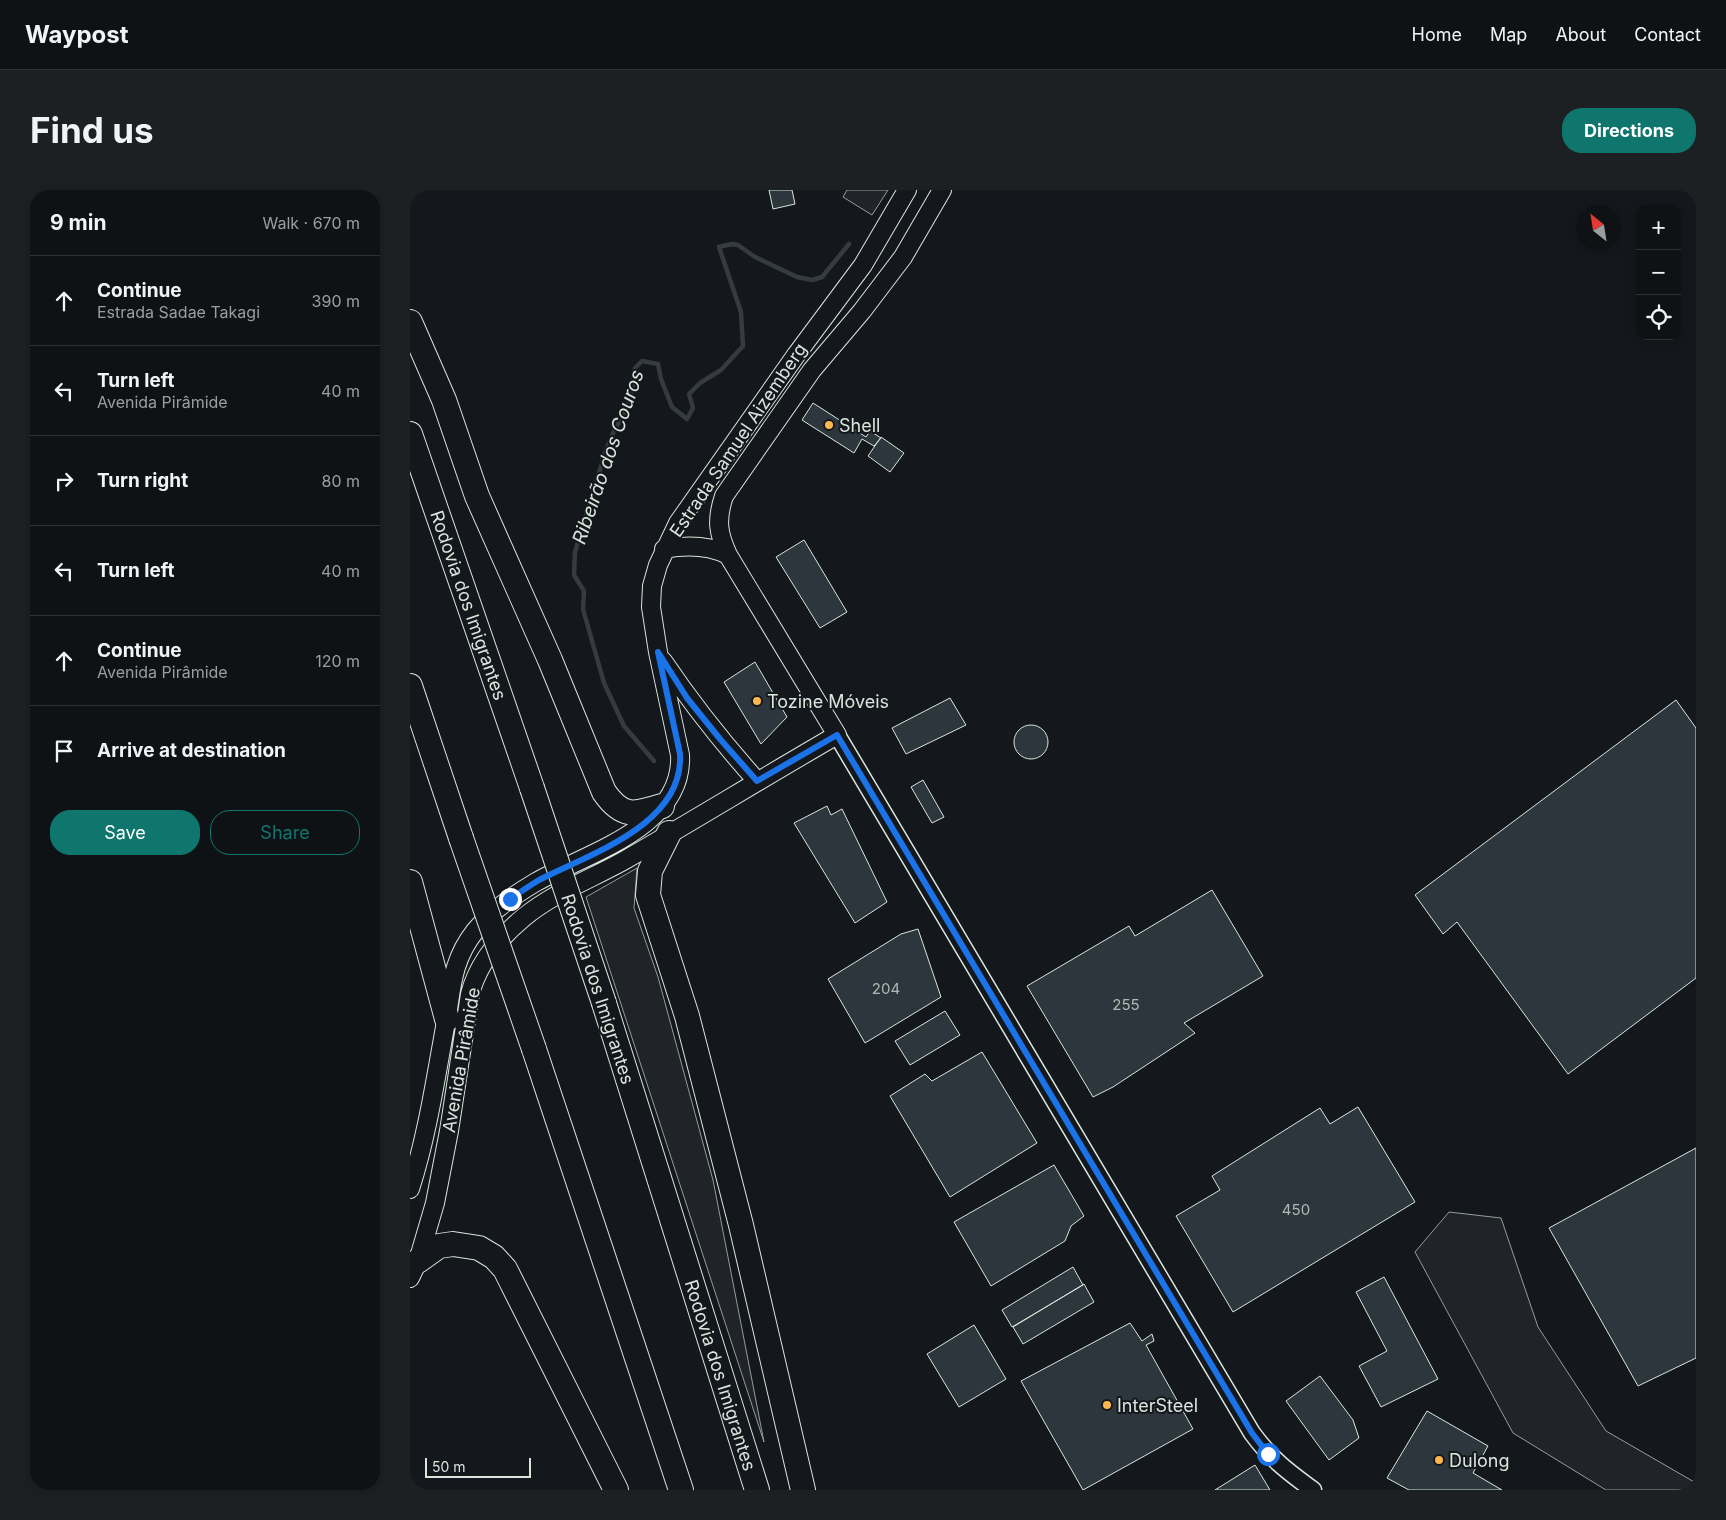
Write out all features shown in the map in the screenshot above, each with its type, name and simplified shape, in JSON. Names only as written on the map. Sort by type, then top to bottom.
[{"type":"highway","points":[[410,322],[444,400],[477,496],[550,660],[604,792],[612,803],[628,813],[639,813],[662,806]]},
{"type":"highway","name":"Rodovia dos Imigrantes","points":[[410,434],[604,1003],[757,1490]]},
{"type":"highway","points":[[410,686],[534,1049],[681,1490]]},
{"type":"highway","points":[[669,833],[650,870],[648,894],[687,1016],[741,1225],[803,1490]]},
{"type":"highway","points":[[410,882],[447,1019]]},
{"type":"highway","points":[[414,1270],[439,1246],[453,1244],[478,1248],[494,1257],[505,1269],[616,1490]]},
{"type":"main road","name":"Estrada Samuel Aizemberg","points":[[678,744],[658,652],[651,607],[654,576],[664,549],[678,523],[778,379],[863,264],[907,190]]},
{"type":"main road","name":"Estrada Samuel Aizemberg","points":[[837,735],[728,555],[718,523],[719,509],[724,496],[812,370],[862,311],[903,257],[942,190]]},
{"type":"main road","points":[[664,549],[681,546],[713,548],[728,555]]},
{"type":"main road","points":[[658,652],[687,698],[757,781]]},
{"type":"main road","name":"Avenida Pirâmide","points":[[414,1270],[435,1203],[449,1131],[470,994],[474,981],[488,956],[522,919],[538,906],[597,876],[837,735]]},
{"type":"main road","name":"Avenida Pirâmide","points":[[410,1190],[420,1159],[426,1130],[447,1019],[452,978],[460,956],[475,931],[493,912],[537,881],[625,836],[652,818],[673,790],[679,776],[681,766],[678,744]]},
{"type":"street","points":[[837,735],[1252,1433],[1274,1460],[1312,1490]]},
{"type":"shaded area","points":[[847,190],[888,190],[872,215],[843,197]]},
{"type":"shaded area","points":[[637,868],[634,908],[658,977],[713,1180],[764,1442],[586,897]]},
{"type":"shaded area","points":[[1449,1212],[1501,1218],[1538,1327],[1606,1431],[1696,1483],[1696,1490],[1606,1490],[1513,1433],[1415,1252]]},
{"type":"building","points":[[769,190],[792,190],[795,204],[773,209]]},
{"type":"building","name":"Shell","points":[[813,403],[866,437],[870,431],[881,438],[874,446],[862,439],[854,453],[802,420]]},
{"type":"building","points":[[881,437],[904,453],[890,472],[868,456]]},
{"type":"building","points":[[804,540],[847,612],[820,628],[776,557]]},
{"type":"building","name":"Tozine Móveis","points":[[755,662],[787,717],[761,744],[724,682]]},
{"type":"building","points":[[950,698],[966,725],[906,754],[892,728]]},
{"type":"building","points":[[1676,700],[1696,728],[1696,978],[1568,1074],[1457,922],[1443,934],[1415,895]]},
{"type":"building","points":[[1031,725],[1038,726],[1043,730],[1047,735],[1047,749],[1043,754],[1038,758],[1031,759],[1024,758],[1019,754],[1015,749],[1014,742],[1015,735],[1019,730],[1024,726]]},
{"type":"building","points":[[923,780],[944,817],[932,823],[911,787]]},
{"type":"building","points":[[827,806],[831,815],[842,809],[887,902],[855,923],[794,823]]},
{"type":"building","points":[[1212,890],[1263,976],[1184,1023],[1195,1033],[1113,1087],[1093,1097],[1027,986],[1129,926],[1135,936]]},
{"type":"building","points":[[918,929],[941,997],[865,1043],[828,979],[901,934]]},
{"type":"building","points":[[945,1011],[960,1035],[910,1065],[895,1041]]},
{"type":"building","points":[[982,1052],[1037,1143],[950,1197],[890,1096],[925,1074],[932,1081]]},
{"type":"building","points":[[1358,1107],[1415,1202],[1233,1312],[1176,1216],[1220,1190],[1212,1176],[1320,1108],[1330,1124]]},
{"type":"building","points":[[1696,1148],[1696,1358],[1638,1386],[1549,1228]]},
{"type":"building","points":[[1054,1165],[1084,1216],[1071,1226],[1065,1241],[991,1286],[954,1222]]},
{"type":"building","points":[[1073,1267],[1083,1285],[1012,1327],[1002,1310]]},
{"type":"building","points":[[1384,1277],[1438,1379],[1381,1407],[1359,1366],[1387,1351],[1356,1292]]},
{"type":"building","points":[[1084,1284],[1094,1302],[1023,1344],[1013,1327]]},
{"type":"building","name":"InterSteel","points":[[1130,1323],[1142,1341],[1152,1334],[1154,1341],[1146,1345],[1193,1429],[1083,1490],[1021,1381]]},
{"type":"building","points":[[974,1325],[1006,1379],[959,1407],[927,1354]]},
{"type":"building","points":[[1320,1376],[1353,1420],[1359,1438],[1329,1460],[1286,1401]]},
{"type":"building","name":"Dulong","points":[[1427,1411],[1488,1446],[1473,1473],[1502,1490],[1409,1490],[1387,1478]]},
{"type":"building","points":[[1255,1465],[1270,1490],[1215,1490]]},
{"type":"waterway","name":"Ribeirão dos Couros","points":[[654,761],[624,726],[604,683],[583,609],[584,591],[574,575],[575,552],[606,450],[631,396],[635,368],[642,361],[658,364],[661,379],[672,407],[687,419],[693,408],[689,394],[700,383],[721,370],[743,346],[741,312],[719,247],[732,244],[738,245],[755,257],[797,277],[812,280],[822,277],[849,244]]},
{"type":"place","name":"Shell","points":[[829,425]]},
{"type":"place","name":"Tozine Móveis","points":[[757,701]]},
{"type":"place","name":"InterSteel","points":[[1107,1405]]},
{"type":"place","name":"Dulong","points":[[1439,1460]]},
{"type":"route","points":[[510,899],[537,881],[607,847],[640,827],[652,818],[673,790],[681,766],[680,754],[658,652],[687,698],[757,781],[837,735],[1252,1433],[1268,1454]]}]
